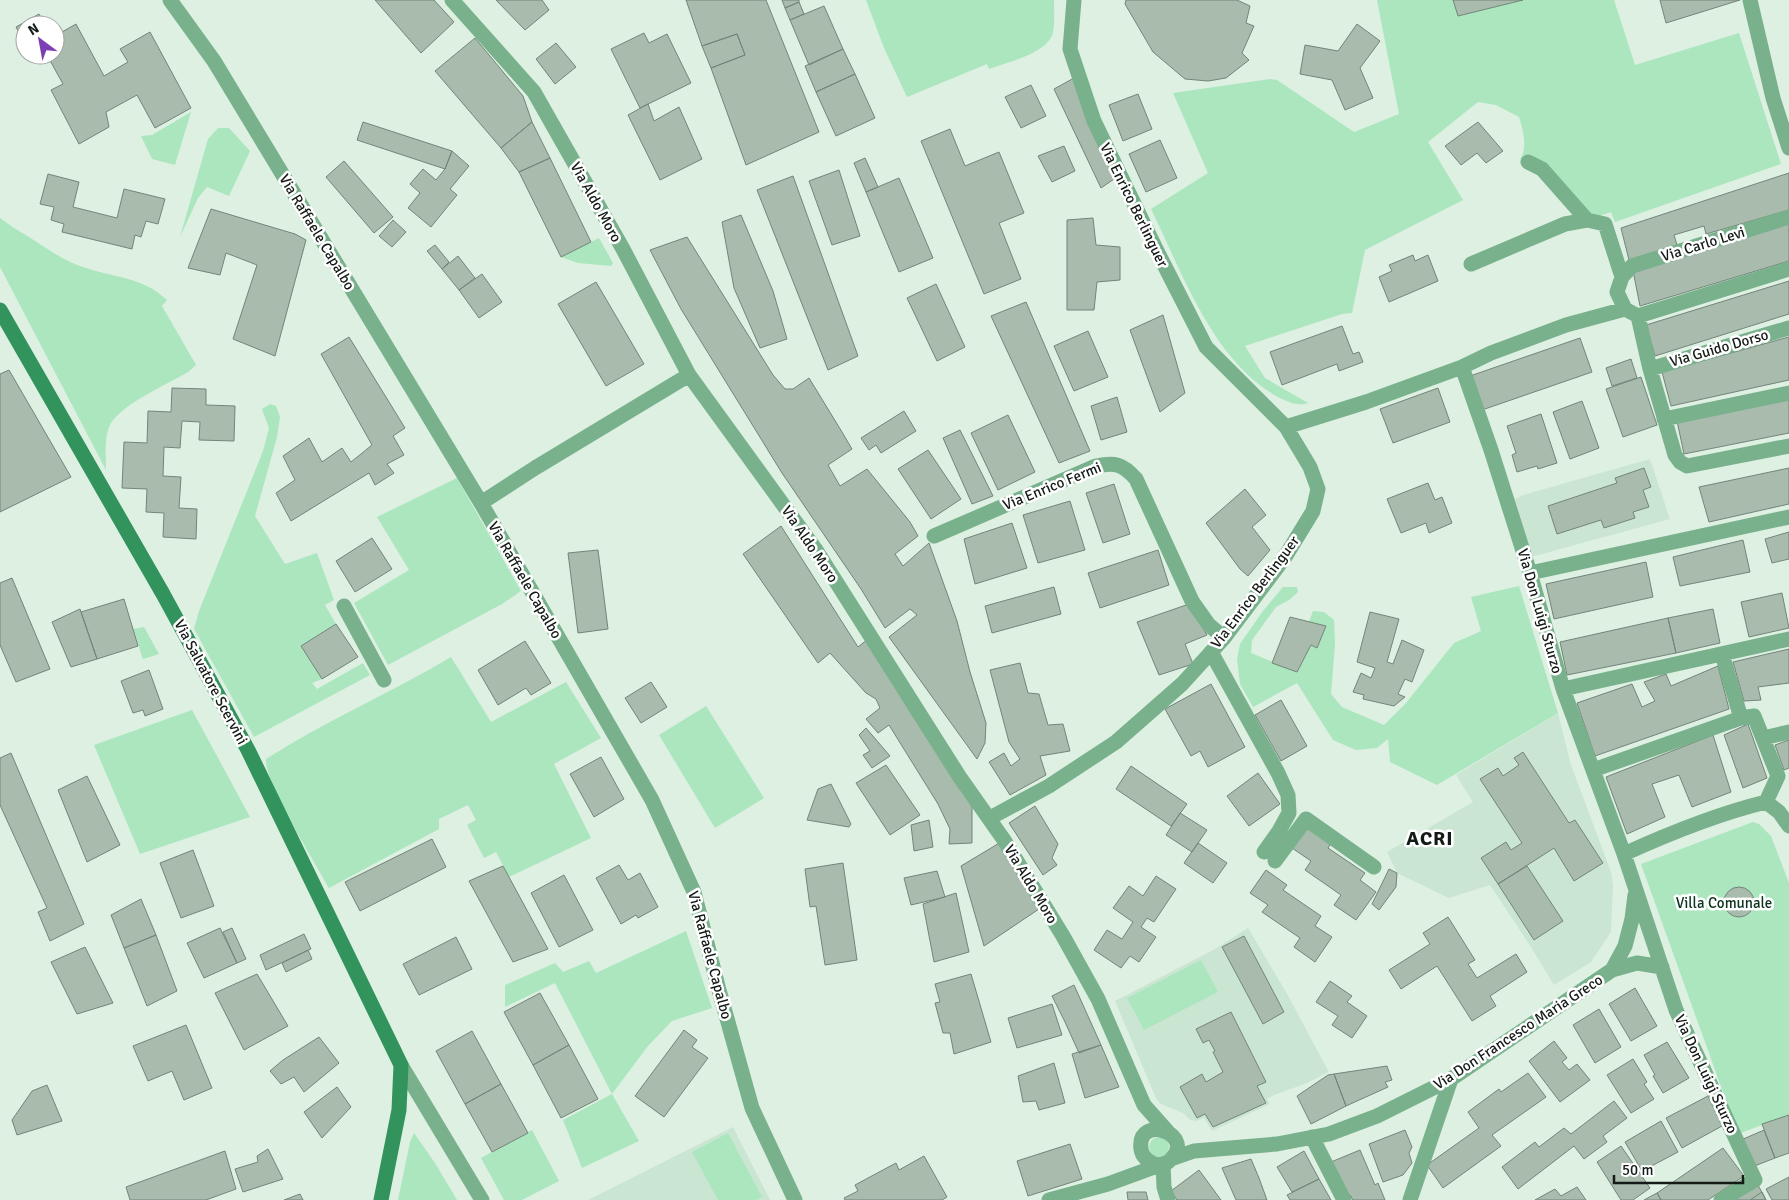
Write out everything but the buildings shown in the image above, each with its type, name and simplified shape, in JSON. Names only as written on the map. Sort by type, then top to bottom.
[{"type":"main road","name":"Via Salvatore Scervini","points":[[0,310],[163,594],[248,750],[401,1065]]},
{"type":"main road","points":[[381,1200],[399,1110],[401,1065]]},
{"type":"street","name":"Via Raffaele Capalbo","points":[[170,0],[214,61],[481,503],[652,800],[694,892],[752,1108],[795,1200]]},
{"type":"street","name":"Via Aldo Moro","points":[[452,0],[534,92],[623,249],[689,375],[816,550],[959,776],[990,818],[1063,936],[1098,999],[1144,1105],[1172,1138]]},
{"type":"street","name":"Via Enrico Berlinguer","points":[[990,818],[1049,786],[1116,742],[1182,684],[1224,638],[1285,557],[1313,511],[1318,489],[1310,467],[1286,428],[1206,347],[1156,249],[1094,121],[1070,49],[1074,0]]},
{"type":"street","points":[[1750,0],[1782,108],[1789,148]]},
{"type":"street","points":[[1528,162],[1542,168],[1587,220]]},
{"type":"street","name":"Via Carlo Levi","points":[[1622,277],[1632,266],[1789,218]]},
{"type":"street","points":[[1470,264],[1565,224],[1587,220],[1605,224],[1622,277],[1617,292],[1632,313],[1675,455],[1680,462],[1687,466],[1789,446]]},
{"type":"street","points":[[1286,428],[1366,402],[1462,367],[1566,325],[1632,313],[1789,269]]},
{"type":"street","name":"Via Guido Dorso","points":[[1650,369],[1789,328]]},
{"type":"street","name":"Via Don Luigi Sturzo","points":[[1462,367],[1491,450],[1530,573],[1563,689],[1624,854],[1676,1010],[1755,1180],[1721,1200]]},
{"type":"street","points":[[481,503],[534,468],[689,375]]},
{"type":"street","points":[[1664,418],[1789,393]]},
{"type":"street","name":"Via Enrico Fermi","points":[[934,536],[1096,466],[1118,464],[1130,471],[1136,479],[1192,601],[1209,625],[1224,638]]},
{"type":"street","points":[[1530,573],[1789,517]]},
{"type":"street","points":[[344,606],[384,680]]},
{"type":"street","points":[[1563,689],[1789,639]]},
{"type":"street","points":[[1210,652],[1278,772],[1288,795],[1289,813],[1269,857],[1306,820],[1374,867]]},
{"type":"street","points":[[1722,654],[1741,718]]},
{"type":"street","points":[[1593,770],[1741,718],[1754,716],[1778,776],[1766,802],[1693,826],[1624,854]]},
{"type":"street","points":[[1763,738],[1789,732]]},
{"type":"street","points":[[1766,802],[1778,812],[1789,826]]},
{"type":"street","points":[[1612,970],[1625,946],[1632,919],[1635,891]]},
{"type":"street","points":[[1612,970],[1638,963],[1662,967]]},
{"type":"street","name":"Via Don Francesco Maria Greco","points":[[1049,1200],[1134,1176],[1194,1151],[1278,1144],[1329,1134],[1377,1116],[1451,1079],[1612,970]]},
{"type":"street","points":[[401,1065],[482,1200]]},
{"type":"street","points":[[1410,1200],[1451,1079]]},
{"type":"street","name":"Via Aldo Moro","points":[[1141,1144],[1144,1105]]},
{"type":"street","points":[[1108,1184],[1131,1165],[1144,1136],[1153,1130],[1164,1130],[1172,1138],[1176,1152],[1164,1163],[1164,1187],[1168,1200]]},
{"type":"street","points":[[1312,1137],[1344,1200]]},
{"type":"street","name":"Via Don Francesco Maria Greco","points":[[1172,1138],[1194,1151]]},
{"type":"street","points":[[1141,1144],[1147,1161],[1164,1163]]},
{"type":"shaded area","points":[[1650,459],[1670,519],[1531,557],[1513,500],[1523,495]]},
{"type":"shaded area","points":[[1558,713],[1571,765],[1611,872],[1613,885],[1611,932],[1591,962],[1554,985],[1490,885],[1449,898],[1397,873],[1387,852],[1473,802],[1456,775]]},
{"type":"shaded area","points":[[1248,928],[1286,992],[1329,1072],[1307,1083],[1274,1095],[1267,1099],[1270,1104],[1212,1131],[1204,1118],[1196,1121],[1190,1120],[1183,1113],[1161,1104],[1156,1098],[1115,1001],[1215,949]]},
{"type":"shaded area","points":[[733,1127],[770,1200],[588,1200]]},
{"type":"green space","points":[[866,0],[1054,0],[1054,28],[1050,39],[1044,46],[1027,56],[989,69],[987,64],[907,97],[884,48]]},
{"type":"green space","points":[[1377,0],[1453,0],[1458,16],[1523,0],[1614,0],[1635,65],[1739,33],[1781,164],[1615,222],[1611,212],[1587,220],[1542,169],[1520,159],[1524,144],[1519,117],[1496,105],[1478,102],[1428,142],[1463,200],[1365,250],[1352,313],[1342,314],[1245,346],[1265,378],[1308,403],[1296,404],[1288,401],[1276,396],[1254,380],[1234,360],[1216,337],[1187,286],[1151,209],[1208,173],[1173,93],[1270,79],[1277,80],[1354,132],[1399,114]]},
{"type":"green space","points":[[191,112],[175,165],[152,159],[141,136],[152,135]]},
{"type":"green space","points":[[218,128],[229,128],[250,151],[229,196],[207,187],[198,198],[180,237],[208,139]]},
{"type":"green space","points":[[0,218],[71,262],[139,282],[158,292],[167,300],[162,306],[196,365],[188,372],[132,404],[114,419],[106,437],[106,470],[0,267]]},
{"type":"green space","points":[[599,238],[613,263],[611,266],[578,263],[561,257]]},
{"type":"green space","points":[[270,404],[276,406],[280,417],[277,437],[255,516],[285,564],[317,553],[334,600],[325,605],[336,624],[301,646],[322,679],[312,683],[317,689],[363,663],[370,675],[254,737],[194,629],[199,611],[263,451],[269,428],[262,409]]},
{"type":"green space","points":[[457,478],[521,591],[502,604],[388,665],[354,603],[409,570],[377,517]]},
{"type":"green space","points":[[1519,586],[1558,713],[1437,785],[1390,762],[1388,739],[1377,748],[1356,750],[1333,740],[1297,683],[1253,707],[1240,684],[1237,659],[1240,644],[1263,611],[1283,587],[1297,587],[1298,592],[1289,600],[1276,607],[1252,640],[1251,653],[1297,672],[1311,645],[1316,648],[1309,622],[1313,611],[1324,612],[1334,620],[1335,644],[1331,694],[1342,707],[1384,725],[1406,703],[1454,643],[1481,631],[1471,597]]},
{"type":"green space","points":[[144,627],[159,654],[143,659],[133,629]]},
{"type":"green space","points":[[451,657],[491,722],[566,682],[601,738],[554,764],[591,838],[509,877],[496,852],[484,858],[467,825],[476,820],[468,805],[439,819],[439,829],[329,888],[273,785],[266,759],[311,732]]},
{"type":"green space","points":[[706,706],[764,798],[715,828],[659,735]]},
{"type":"green space","points":[[192,710],[250,817],[140,854],[94,745]]},
{"type":"green space","name":"Villa Comunale","points":[[1753,822],[1759,824],[1771,836],[1789,883],[1789,1115],[1738,1134],[1641,864]]},
{"type":"green space","points":[[686,931],[712,1008],[672,1021],[648,1046],[612,1094],[555,983],[505,1007],[505,985],[555,963],[563,972],[589,961],[596,973]]},
{"type":"green space","points":[[1201,960],[1218,992],[1144,1030],[1127,998]]},
{"type":"green space","points":[[612,1094],[639,1141],[582,1168],[563,1120]]},
{"type":"green space","points":[[532,1130],[559,1181],[522,1200],[504,1200],[481,1158]]},
{"type":"green space","points":[[414,1133],[457,1200],[398,1200],[410,1142]]},
{"type":"green space","points":[[728,1133],[762,1197],[756,1200],[718,1200],[692,1152]]},
{"type":"green space","points":[[1159,1137],[1166,1140],[1169,1147],[1166,1154],[1159,1157],[1152,1154],[1149,1147],[1152,1140]]},
{"type":"district","name":"ACRI","points":[[1430,838]]}]
